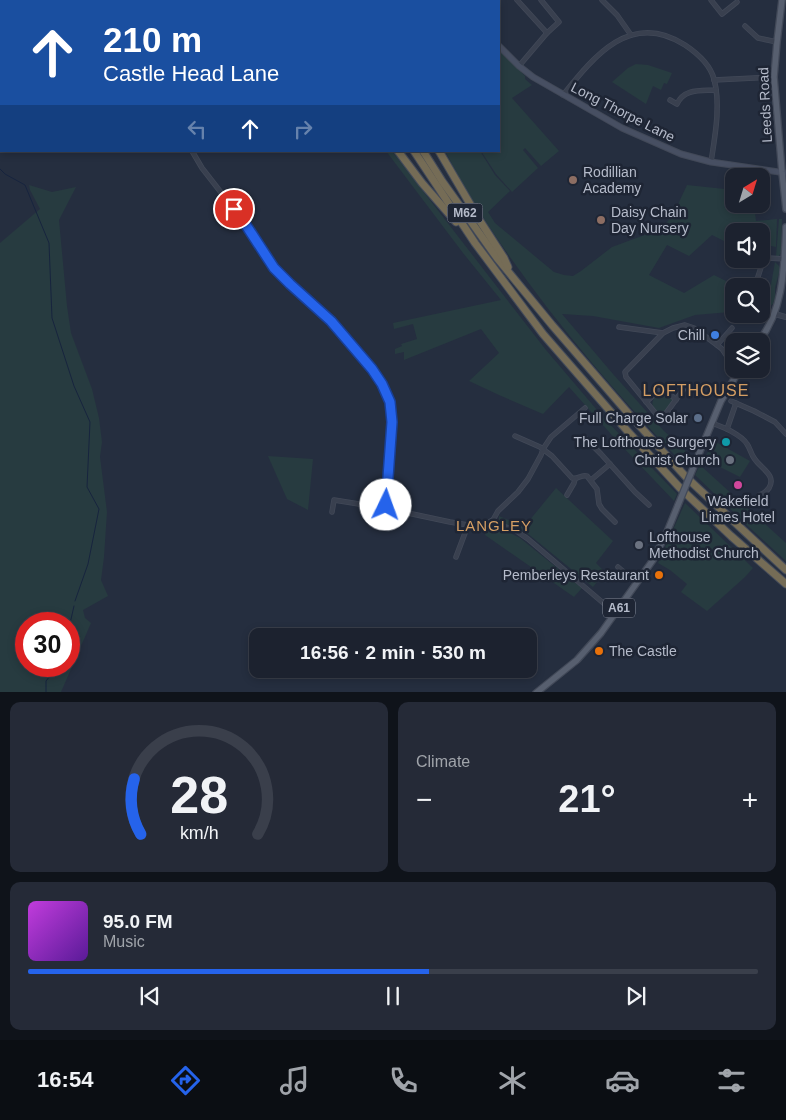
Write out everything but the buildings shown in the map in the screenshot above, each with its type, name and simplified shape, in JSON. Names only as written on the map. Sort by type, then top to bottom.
[{"type":"highway","name":"M62","points":[[399,152],[474,243],[543,334],[630,434],[680,488],[786,584]]},
{"type":"highway","name":"M62","points":[[415,152],[474,243]]},
{"type":"highway","name":"M62","points":[[424,152],[498,258],[552,325],[628,413],[686,477],[786,570]]},
{"type":"highway","points":[[440,152],[504,258],[510,272]]},
{"type":"main road","name":"Leeds Road","points":[[782,0],[774,77],[786,209]]},
{"type":"main road","name":"Long Thorpe Lane","points":[[500,47],[533,77],[631,132],[681,154],[711,162],[784,173]]},
{"type":"main road","points":[[766,333],[775,314],[781,290],[785,259],[786,227]]},
{"type":"main road","name":"A61","points":[[536,692],[577,660],[616,613],[653,560],[668,532],[721,401],[732,378]]},
{"type":"street","points":[[516,0],[547,33]]},
{"type":"street","points":[[519,66],[559,22],[541,0]]},
{"type":"street","points":[[602,0],[631,35]]},
{"type":"street","points":[[713,1],[722,14],[737,2]]},
{"type":"street","points":[[745,26],[758,38],[777,42]]},
{"type":"street","points":[[563,95],[584,69],[603,50],[631,35],[649,32],[660,33],[680,42],[689,47],[705,62],[711,70],[714,80],[717,112],[711,162]]},
{"type":"street","points":[[714,80],[774,77]]},
{"type":"street","points":[[670,100],[677,104],[683,95],[688,92],[716,90]]},
{"type":"street","points":[[193,152],[202,168],[244,222],[274,268],[331,321],[372,369],[382,384],[390,402],[392,422],[386,501],[389,508]]},
{"type":"street","points":[[758,278],[763,261],[768,258],[785,259]]},
{"type":"street","points":[[775,314],[786,317]]},
{"type":"street","points":[[683,390],[661,420],[626,376],[625,372],[663,333],[685,325],[694,328],[725,353]]},
{"type":"street","points":[[619,327],[663,333]]},
{"type":"street","points":[[717,345],[732,328]]},
{"type":"street","points":[[646,402],[663,387],[676,400]]},
{"type":"street","points":[[727,429],[734,402],[775,422],[786,434]]},
{"type":"street","points":[[332,512],[334,500],[389,508],[450,522],[485,524],[493,520],[498,511],[518,492],[528,479],[542,449],[551,437],[585,408]]},
{"type":"street","points":[[712,423],[727,429],[746,442],[754,458],[770,476],[770,486],[759,495]]},
{"type":"street","points":[[515,436],[538,446],[552,456],[575,479]]},
{"type":"street","points":[[584,437],[649,505]]},
{"type":"street","points":[[591,480],[610,464]]},
{"type":"street","points":[[567,494],[575,479],[584,475],[587,476],[597,489],[599,504],[602,509],[615,522]]},
{"type":"street","points":[[493,520],[528,539],[616,613]]},
{"type":"street","points":[[456,557],[468,524]]},
{"type":"street","points":[[618,567],[637,582]]},
{"type":"green space","points":[[500,51],[532,85],[512,98],[559,151],[541,166],[525,148],[523,150],[538,168],[512,192],[496,174],[482,152],[500,152]]},
{"type":"green space","points":[[636,64],[648,65],[672,73],[667,84],[664,83],[661,90],[653,86],[646,104],[612,82],[628,68]]},
{"type":"green space","points":[[387,152],[393,152],[546,350],[603,417],[677,494],[674,501],[569,387],[543,414],[469,381],[499,353],[481,329],[404,360],[404,352],[395,354],[395,349],[402,346],[401,344],[417,339],[413,324],[394,329],[393,323],[501,300]]},
{"type":"green space","points":[[446,152],[481,152],[495,175],[510,191],[488,212],[495,223],[554,272],[573,276],[612,247],[661,229],[673,215],[687,185],[725,189],[725,213],[755,213],[756,221],[777,219],[776,247],[770,247],[770,223],[725,223],[725,242],[712,235],[689,256],[667,245],[649,275],[684,293],[714,275],[725,280],[725,312],[695,315],[659,328],[593,316],[562,314],[664,431],[692,457],[687,468],[630,407],[576,343],[524,277],[477,208]]},
{"type":"green space","points":[[29,185],[52,192],[76,187],[59,220],[71,333],[92,389],[99,418],[102,442],[100,457],[107,512],[101,580],[108,596],[83,610],[85,618],[91,623],[80,648],[80,612],[15,612],[15,677],[68,677],[61,692],[0,692],[0,243],[40,209]]},
{"type":"green space","points":[[779,219],[782,219],[781,252],[779,256],[776,256]]},
{"type":"green space","points":[[775,262],[780,269],[775,288],[775,298],[770,306],[770,291]]},
{"type":"green space","points":[[662,391],[666,392],[673,399],[668,408],[659,414],[652,404]]},
{"type":"green space","points":[[714,441],[750,461],[740,477],[704,459]]},
{"type":"green space","points":[[268,456],[313,459],[308,510],[287,499]]},
{"type":"green space","points":[[700,465],[786,543],[786,561],[695,475]]},
{"type":"green space","points":[[556,488],[613,541],[596,563],[605,572],[593,587],[527,533],[499,520],[499,516],[524,527]]},
{"type":"green space","points":[[685,503],[753,568],[707,611],[681,592],[687,584],[658,563]]},
{"type":"green space","points":[[487,528],[510,533],[520,538],[582,588],[574,597],[485,535]]},
{"type":"waterway","points":[[0,169],[5,174],[25,185],[49,243],[52,318],[74,386],[90,422],[87,487],[99,509],[88,564],[75,601]]},
{"type":"waterway","points":[[73,612],[74,606]]},
{"type":"waterway","points":[[46,692],[46,681],[49,677]]},
{"type":"place","name":"Rodillian Academy","points":[[573,180]]},
{"type":"place","name":"Daisy Chain Day Nursery","points":[[601,220]]},
{"type":"place","name":"Chill","points":[[715,335]]},
{"type":"place","name":"Full Charge Solar","points":[[698,418]]},
{"type":"place","name":"The Lofthouse Surgery","points":[[726,442]]},
{"type":"place","name":"Christ Church","points":[[730,460]]},
{"type":"place","name":"Wakefield Limes Hotel","points":[[738,485]]},
{"type":"place","name":"Lofthouse Methodist Church","points":[[639,545]]},
{"type":"place","name":"Pemberleys Restaurant","points":[[659,575]]},
{"type":"place","name":"The Castle","points":[[599,651]]},
{"type":"district","name":"LOFTHOUSE","points":[[696,390]]},
{"type":"district","name":"LANGLEY","points":[[494,525]]},
{"type":"route","points":[[234,209],[274,268],[331,321],[372,369],[382,384],[390,402],[392,422],[386,505]]}]
